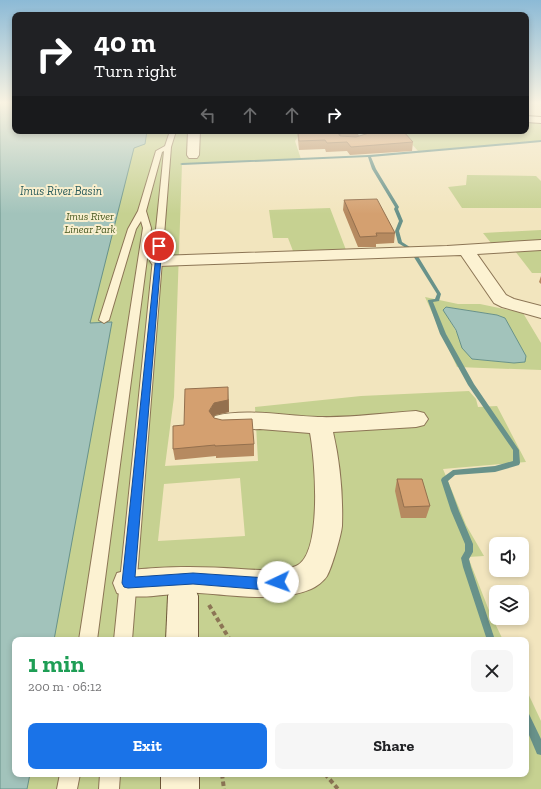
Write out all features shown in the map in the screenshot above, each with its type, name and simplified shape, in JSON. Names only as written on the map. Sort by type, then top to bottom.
[{"type":"street","points":[[193,156],[194,140]]},
{"type":"street","points":[[158,261],[466,250],[541,245]]},
{"type":"street","points":[[466,250],[500,299],[508,303],[541,312]]},
{"type":"street","points":[[223,422],[260,421],[320,426],[416,420]]},
{"type":"street","points":[[128,583],[188,588],[267,584],[302,580],[316,568],[328,528],[328,491],[324,444],[320,426]]},
{"type":"street","points":[[182,637],[188,588]]},
{"type":"street","points":[[180,777],[180,789]]},
{"type":"lane","points":[[122,637],[168,148],[170,140]]},
{"type":"lane","points":[[347,143],[362,142],[365,140]]},
{"type":"lane","points":[[104,320],[132,229],[142,211],[159,151],[168,148]]},
{"type":"lane","points":[[88,637],[147,228],[142,211]]},
{"type":"lane","points":[[68,789],[70,777]]},
{"type":"lane","points":[[109,789],[110,777]]},
{"type":"path","points":[[188,588],[228,637]]},
{"type":"path","points":[[222,777],[224,789]]},
{"type":"path","points":[[328,777],[338,789]]},
{"type":"green space","name":"Imus River Linear Park","points":[[0,140],[296,140],[301,159],[182,164],[174,397],[165,466],[258,461],[255,407],[361,396],[469,391],[476,399],[478,407],[497,406],[526,462],[443,469],[466,525],[484,556],[468,557],[489,610],[489,625],[496,625],[502,637],[12,637],[12,777],[529,777],[529,695],[541,721],[541,789],[0,789]],"holes":[[[240,478],[245,536],[158,541],[164,484]]]},
{"type":"green space","points":[[408,140],[541,140],[541,141],[418,151]]},
{"type":"green space","points":[[467,175],[536,176],[541,181],[541,208],[462,208],[448,187],[466,185]]},
{"type":"green space","points":[[330,208],[346,250],[293,251],[288,238],[273,238],[269,210]]},
{"type":"green space","points":[[541,230],[541,273],[532,273],[508,242],[491,243],[483,233]]},
{"type":"green space","points":[[425,297],[458,304],[480,304],[523,313],[541,343],[541,370],[457,367]],"holes":[[[446,307],[497,315],[505,318],[510,328],[514,363],[472,359],[449,319]]]},
{"type":"water","name":"Imus River Basin","points":[[0,140],[146,140],[145,144],[134,148],[90,323],[112,322],[55,637],[12,637],[12,777],[29,777],[27,789],[0,789]]},
{"type":"water","points":[[446,307],[497,315],[505,318],[526,356],[525,362],[514,363],[472,359],[462,348],[456,330],[443,310]]},
{"type":"building","points":[[299,140],[411,140],[413,142],[351,147],[347,142],[327,143],[325,140]]},
{"type":"building","points":[[377,199],[395,233],[376,233],[377,236],[360,237],[344,200]]},
{"type":"building","points":[[228,387],[228,400],[214,403],[209,411],[214,418],[222,420],[252,419],[254,444],[215,445],[173,449],[173,426],[184,425],[185,389]]},
{"type":"building","points":[[397,479],[422,479],[430,506],[404,507]]},
{"type":"waterway","points":[[369,156],[541,141]]},
{"type":"waterway","points":[[182,164],[369,156]]},
{"type":"waterway","points":[[369,156],[374,169],[397,207],[396,209],[401,221],[397,231],[400,243],[411,250]]},
{"type":"waterway","points":[[414,254],[439,294],[437,300],[430,301],[443,334],[471,385],[516,450],[517,463],[495,469],[453,473],[444,480],[469,544],[469,552],[465,558],[467,567],[490,637]]},
{"type":"waterway","points":[[529,724],[541,750]]},
{"type":"route","points":[[159,246],[128,583],[193,579],[267,584],[278,582]]}]
